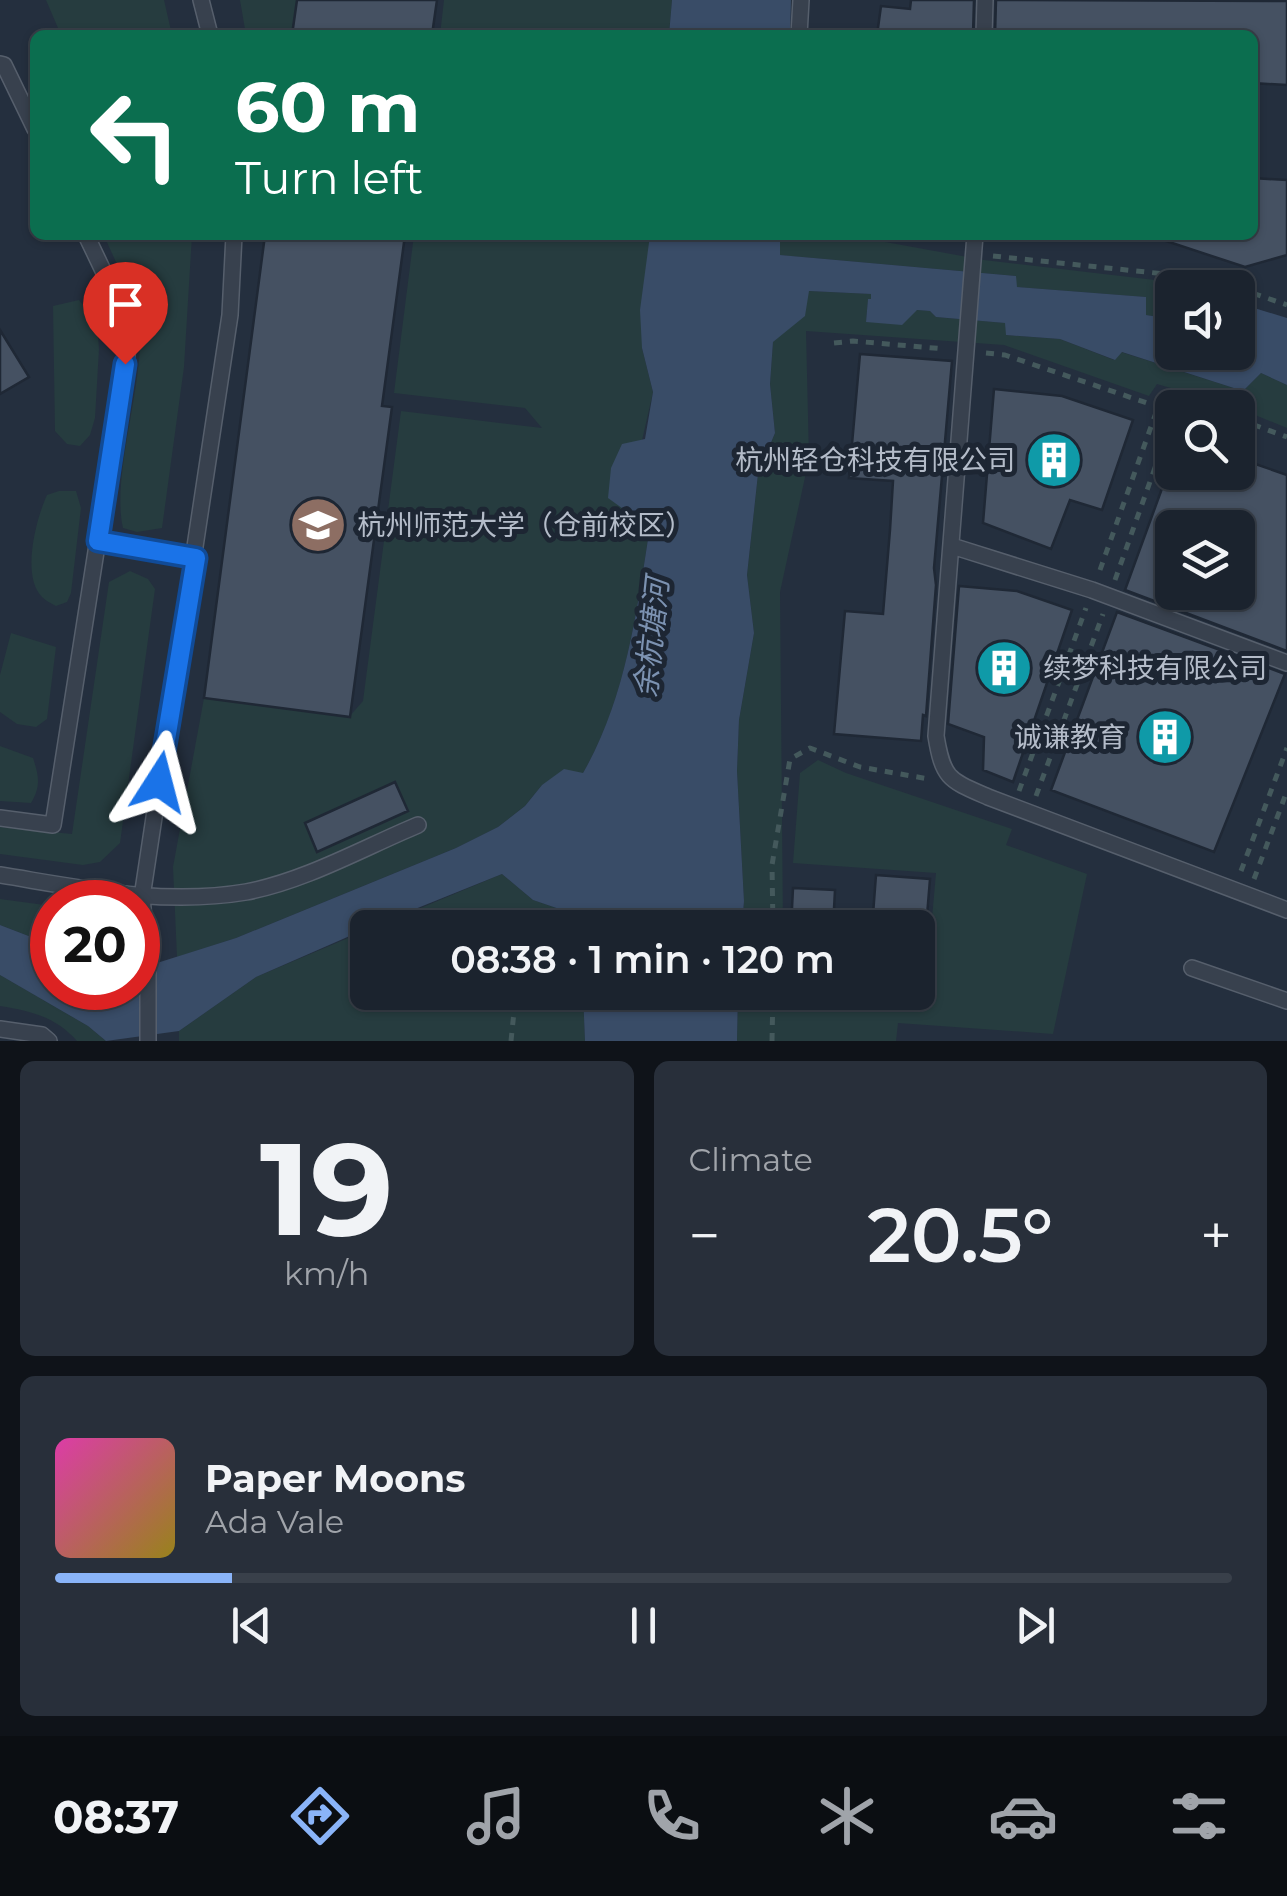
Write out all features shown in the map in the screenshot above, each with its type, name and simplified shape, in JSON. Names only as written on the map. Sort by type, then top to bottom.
[{"type":"lane","points":[[201,0],[209,30]]},
{"type":"lane","points":[[798,30],[801,0]]},
{"type":"lane","points":[[984,30],[985,0]]},
{"type":"lane","points":[[0,64],[4,65],[30,118]]},
{"type":"lane","points":[[0,818],[54,825],[131,329],[88,240]]},
{"type":"lane","points":[[145,880],[230,315],[234,240]]},
{"type":"lane","points":[[976,240],[936,736],[941,768],[959,784],[1012,808],[1287,910]]},
{"type":"lane","points":[[98,541],[196,558]]},
{"type":"lane","points":[[952,546],[1092,590],[1287,663]]},
{"type":"lane","points":[[160,896],[244,892],[286,881],[418,825]]},
{"type":"lane","points":[[0,876],[30,880]]},
{"type":"lane","points":[[1192,968],[1287,1002]]},
{"type":"lane","points":[[148,1010],[148,1041]]},
{"type":"lane","points":[[0,1029],[42,1035],[49,1041]]},
{"type":"path","points":[[989,256],[1155,274]]},
{"type":"path","points":[[1255,294],[1287,305]]},
{"type":"path","points":[[834,343],[932,348]]},
{"type":"path","points":[[982,352],[1005,355],[1155,406]]},
{"type":"path","points":[[1255,425],[1287,437]]},
{"type":"path","points":[[773,910],[772,864],[790,759],[810,748],[860,767],[959,784]]},
{"type":"path","points":[[1241,893],[1287,748]]},
{"type":"path","points":[[1241,893],[1287,791]]},
{"type":"path","points":[[510,1041],[514,1010]]},
{"type":"path","points":[[772,1041],[773,1010]]},
{"type":"green space","points":[[46,0],[164,0],[171,30],[59,30]]},
{"type":"green space","points":[[240,0],[297,0],[293,30],[245,30]]},
{"type":"green space","points":[[444,0],[672,0],[669,30],[441,30]]},
{"type":"green space","points":[[106,240],[192,240],[184,367],[162,528],[137,532],[123,528],[121,509],[123,463],[140,344],[127,288]]},
{"type":"green space","points":[[413,240],[650,240],[642,348],[653,392],[626,511],[648,539],[633,629],[609,718],[583,773],[542,785],[525,806],[498,827],[236,938],[177,957],[173,867],[204,698],[349,717],[363,701],[401,411],[542,428],[525,408],[394,393]]},
{"type":"green space","points":[[780,240],[874,240],[984,260],[1155,280],[1155,316],[1146,315],[1145,297],[1016,287],[1016,276],[779,255]]},
{"type":"green space","points":[[809,291],[872,294],[866,322],[917,310],[930,311],[936,317],[1006,323],[1006,335],[1060,339],[1114,360],[1121,352],[1155,363],[1155,370],[1177,370],[1240,390],[1177,390],[1157,384],[1149,396],[1004,345],[806,331],[809,459],[780,592],[783,910],[743,910],[737,771],[739,720],[754,633],[747,575],[758,474],[775,433],[770,384],[773,342]]},
{"type":"green space","points":[[79,300],[97,323],[99,349],[95,418],[90,435],[80,446],[67,444],[55,431],[53,306]]},
{"type":"green space","points":[[1261,373],[1287,385],[1287,428],[1255,415],[1255,390],[1244,390]]},
{"type":"green space","points":[[76,491],[81,508],[71,593],[67,602],[56,606],[36,588],[31,562],[43,505],[47,495]]},
{"type":"green space","points":[[130,571],[148,579],[155,589],[120,843],[100,862],[83,865],[0,854],[0,827],[72,834],[109,582]]},
{"type":"green space","points":[[11,633],[56,647],[47,719],[36,727],[17,724],[0,712],[0,675]]},
{"type":"green space","points":[[0,746],[33,758],[38,781],[31,803],[0,801]]},
{"type":"green space","points":[[818,760],[1012,829],[1006,845],[1087,874],[1053,1034],[898,1023],[896,1041],[737,1041],[738,1010],[935,1010],[936,873],[793,863],[800,773]]},
{"type":"green space","points":[[502,874],[533,900],[562,910],[416,910]]},
{"type":"green space","points":[[0,899],[30,903],[30,937],[0,925]]},
{"type":"green space","points":[[350,937],[350,1010],[584,1010],[585,1041],[179,1041],[179,1031],[256,977]]},
{"type":"green space","points":[[0,975],[30,992],[30,1010],[60,1010],[106,1041],[77,1041],[42,1016],[0,1006]]},
{"type":"water","points":[[672,0],[791,0],[790,30],[669,30]]},
{"type":"water","name":"余杭塘河","points":[[649,240],[780,240],[780,255],[1016,276],[1017,287],[1146,297],[1146,315],[1155,316],[1155,363],[1122,352],[1115,360],[1060,339],[1006,335],[1005,323],[936,317],[930,311],[917,310],[902,325],[866,322],[871,294],[809,291],[805,316],[773,342],[770,384],[775,433],[758,474],[747,575],[754,633],[739,720],[737,771],[743,910],[562,910],[533,900],[502,874],[413,910],[350,910],[350,936],[256,977],[179,1031],[106,1041],[60,1010],[160,1010],[160,962],[236,938],[456,848],[498,827],[564,769],[583,773],[618,689],[648,539],[626,511],[608,498],[611,468],[622,444],[645,439],[653,392],[642,348],[640,310]]},
{"type":"water","points":[[1255,308],[1287,318],[1287,385],[1261,373],[1240,390],[1178,370],[1255,370]]},
{"type":"water","points":[[0,925],[30,937],[30,992],[0,975]]},
{"type":"water","points":[[584,1010],[738,1010],[737,1041],[585,1041]]},
{"type":"building","points":[[297,0],[437,0],[433,30],[293,30]]},
{"type":"building","points":[[911,0],[974,0],[973,30],[878,30],[881,6],[910,9]]},
{"type":"building","points":[[996,0],[1287,1],[1287,85],[1258,83],[1258,30],[995,30]]},
{"type":"building","points":[[1258,178],[1287,180],[1287,255],[1245,267],[1163,240],[1258,240]]},
{"type":"building","points":[[264,240],[404,240],[382,406],[392,407],[350,717],[204,698]]},
{"type":"building","points":[[0,330],[29,377],[0,394]]},
{"type":"building","points":[[860,354],[952,361],[921,741],[834,734],[845,611],[883,614],[890,530],[893,481],[849,478]]},
{"type":"building","name":"杭州轻仓科技有限公司","points":[[994,389],[1062,396],[1133,420],[1102,510],[1070,500],[1051,549],[983,523]]},
{"type":"building","points":[[1255,464],[1287,475],[1287,651],[1178,610],[1255,610],[1255,510],[1155,510],[1155,601],[1125,590],[1161,490],[1255,490]]},
{"type":"building","name":"续梦科技有限公司","points":[[959,586],[1017,591],[1072,610],[1013,782],[983,770],[984,737],[948,724]]},
{"type":"building","name":"诚谦教育","points":[[1117,612],[1285,674],[1214,852],[1051,790]]},
{"type":"building","points":[[395,782],[408,811],[317,852],[305,823]]},
{"type":"building","points":[[876,875],[930,879],[927,910],[873,910]]},
{"type":"building","points":[[793,888],[835,890],[834,910],[792,910]]},
{"type":"place","name":"杭州轻仓科技有限公司","points":[[1054,460]]},
{"type":"place","name":"杭州师范大学（仓前校区）","points":[[318,525]]},
{"type":"place","name":"续梦科技有限公司","points":[[1004,668]]},
{"type":"place","name":"诚谦教育","points":[[1165,737]]},
{"type":"route","points":[[125,364],[98,541],[196,558],[159,782]]}]
